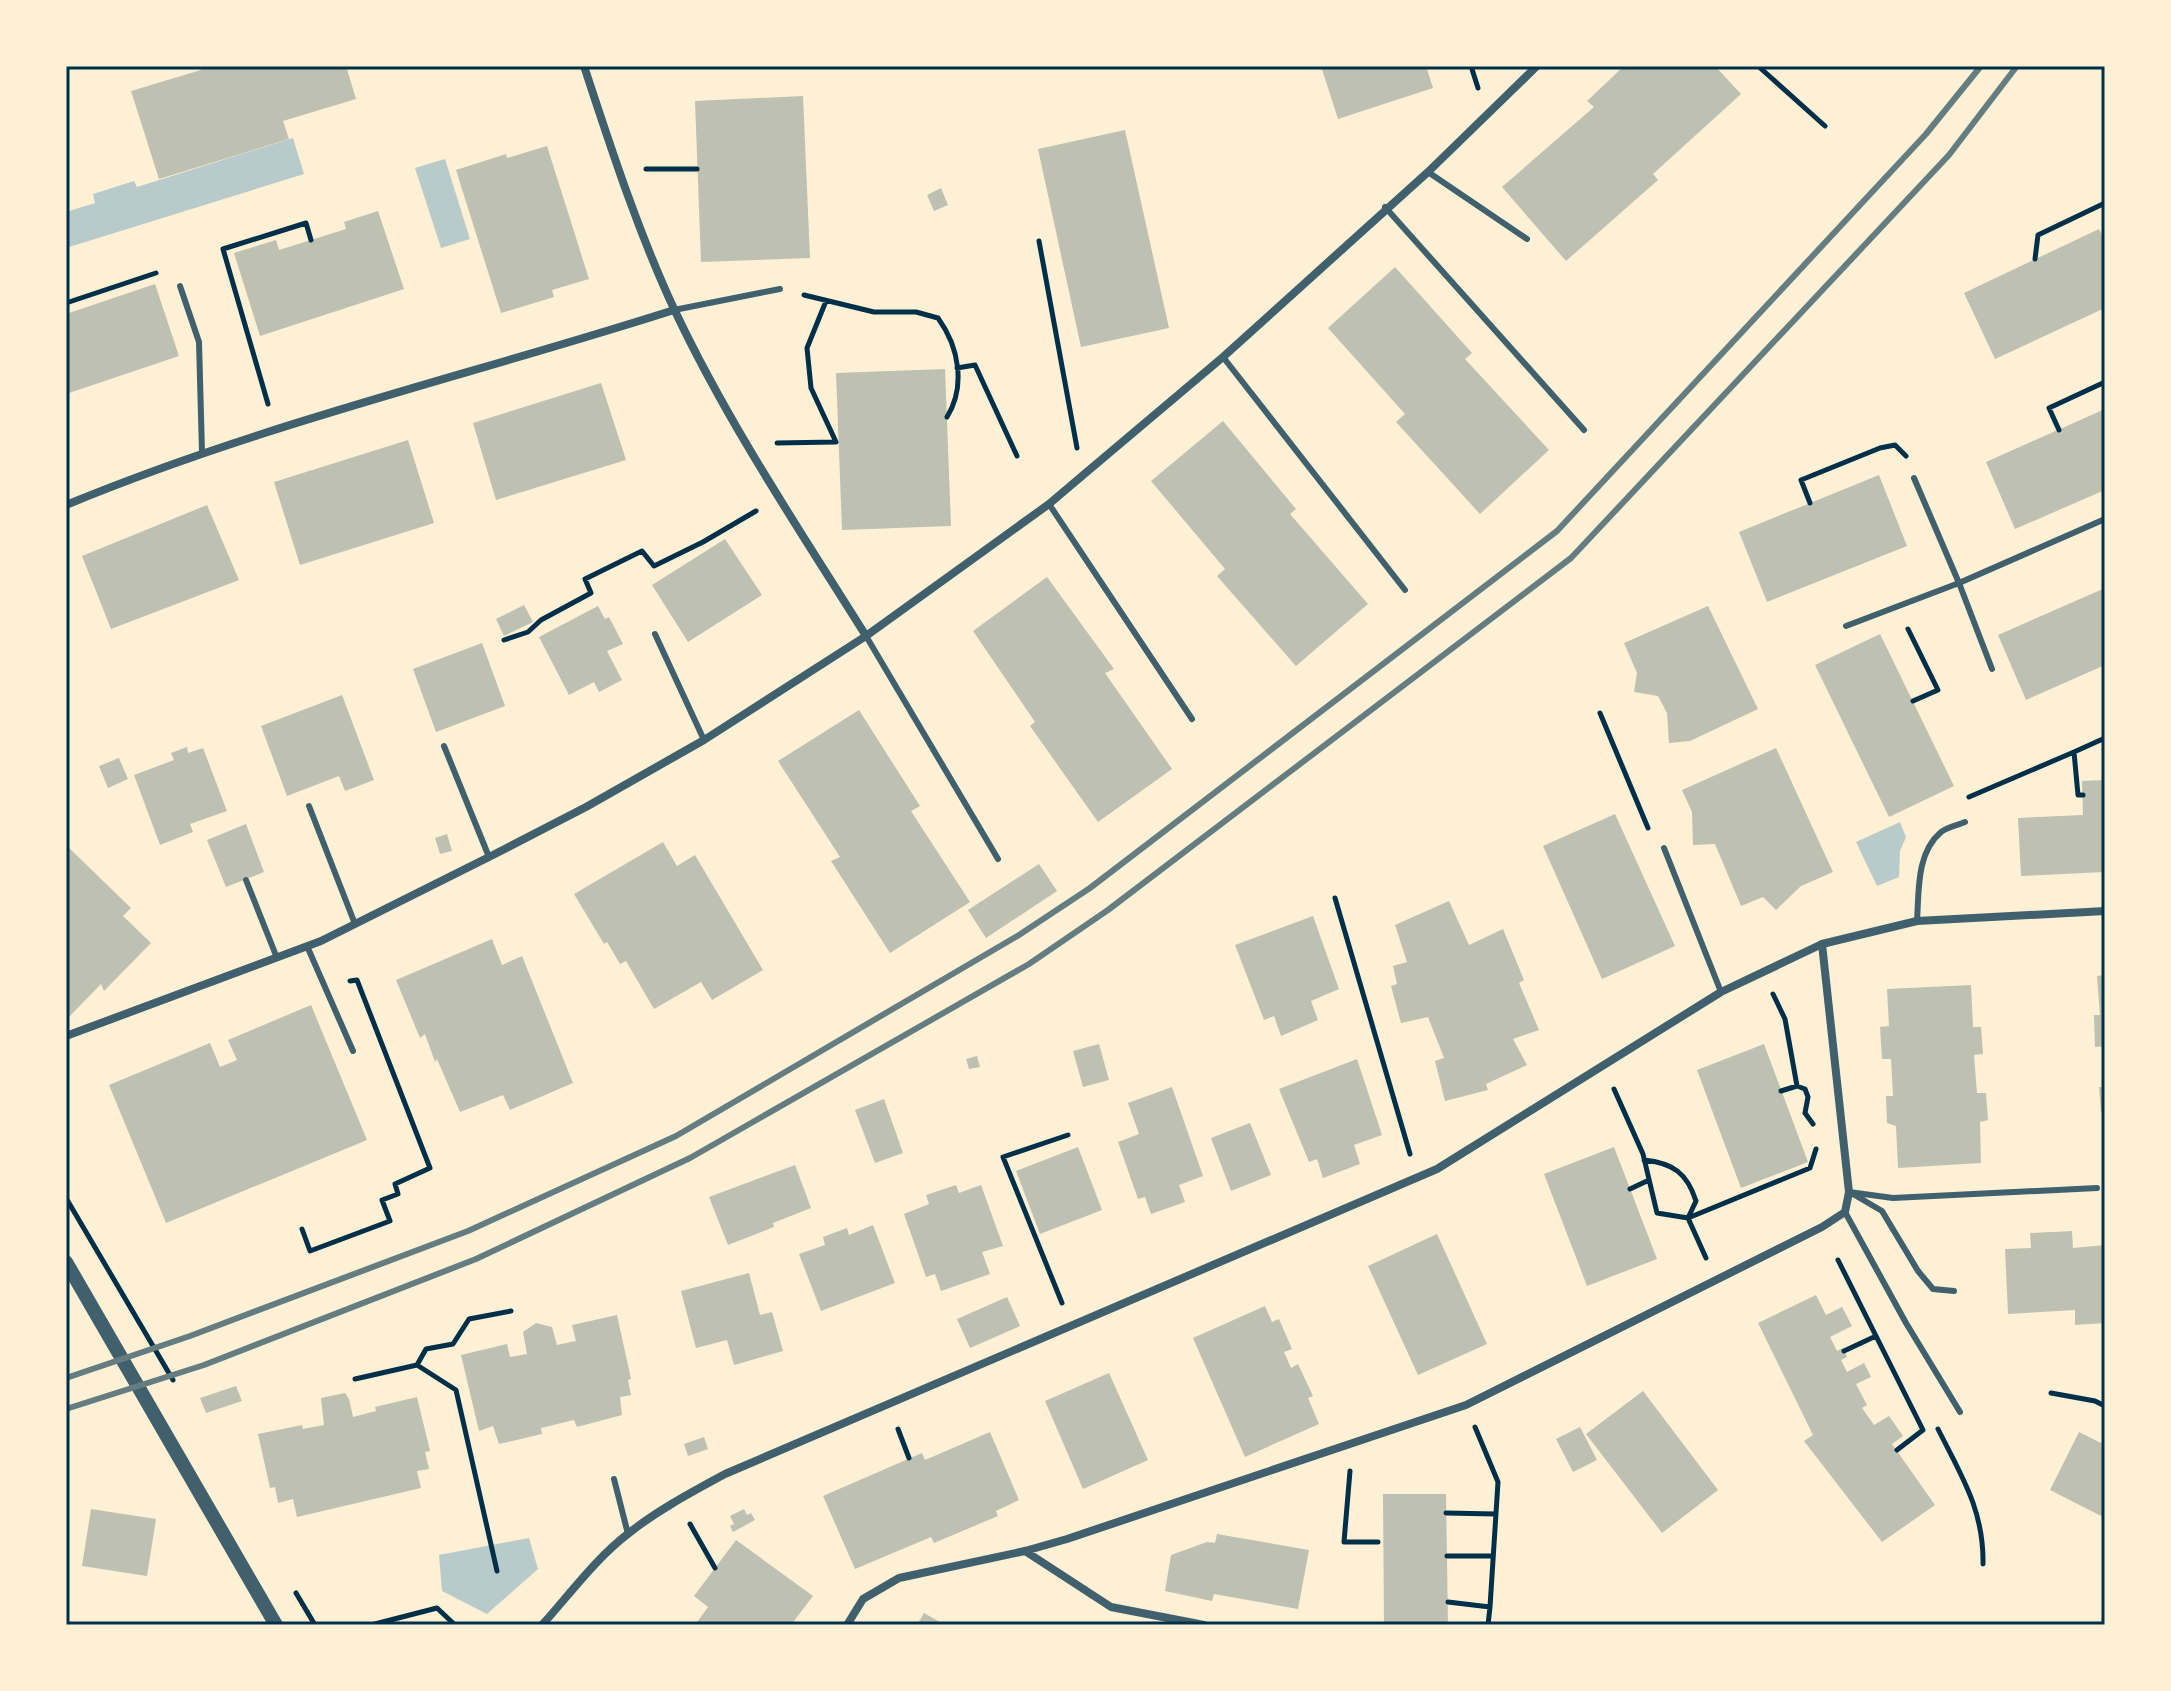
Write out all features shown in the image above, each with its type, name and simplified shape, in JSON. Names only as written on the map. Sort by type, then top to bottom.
[{"type":"street","points":[[584,66],[618,168],[674,310],[744,444],[866,636]]},
{"type":"street","points":[[66,1036],[333,936],[586,807],[704,740],[866,636],[1049,504],[1223,357],[1385,207],[1428,172],[1537,66]]},
{"type":"street","points":[[66,505],[202,452],[275,428],[674,310]]},
{"type":"street","points":[[542,1625],[628,1534],[677,1500],[767,1455],[1437,1169],[1721,992],[1822,944],[1917,921],[2105,911]]},
{"type":"street","points":[[847,1625],[863,1599],[899,1578],[1025,1551],[1466,1405],[1822,1227],[1845,1212],[1849,1192],[1822,944]]},
{"type":"street","points":[[66,1262],[276,1625]]},
{"type":"street","points":[[1025,1551],[1111,1607],[1204,1625]]},
{"type":"lane","points":[[1428,172],[1527,239]]},
{"type":"lane","points":[[1385,207],[1584,430]]},
{"type":"lane","points":[[180,286],[199,342],[202,452]]},
{"type":"lane","points":[[674,310],[780,289]]},
{"type":"lane","points":[[1223,357],[1405,590]]},
{"type":"lane","points":[[1914,478],[1992,669]]},
{"type":"lane","points":[[1049,504],[1192,719]]},
{"type":"lane","points":[[1846,626],[1959,583],[2105,519]]},
{"type":"lane","points":[[655,634],[704,740]]},
{"type":"lane","points":[[866,636],[998,859]]},
{"type":"lane","points":[[444,746],[489,857]]},
{"type":"lane","points":[[309,806],[355,924]]},
{"type":"lane","points":[[1917,921],[1922,864],[1930,847],[1942,831],[1965,822]]},
{"type":"lane","points":[[1664,848],[1721,992]]},
{"type":"lane","points":[[246,880],[277,958]]},
{"type":"lane","points":[[307,946],[353,1051]]},
{"type":"lane","points":[[1849,1192],[1893,1198],[2097,1188]]},
{"type":"lane","points":[[1849,1192],[1882,1211],[1918,1271],[1933,1289],[1954,1291]]},
{"type":"lane","points":[[1845,1212],[1906,1323],[1960,1412]]},
{"type":"lane","points":[[614,1479],[628,1534]]},
{"type":"path","points":[[1758,66],[1825,126]]},
{"type":"path","points":[[618,168],[697,169]]},
{"type":"path","points":[[2035,259],[2038,235],[2105,203]]},
{"type":"path","points":[[275,428],[223,249],[306,223],[311,240]]},
{"type":"path","points":[[1039,241],[1082,476]]},
{"type":"path","points":[[66,303],[156,273]]},
{"type":"path","points":[[780,289],[874,312],[916,312],[938,318],[955,347],[957,368],[955,403],[947,417]]},
{"type":"path","points":[[744,444],[837,442],[811,388],[807,348],[826,301]]},
{"type":"path","points":[[957,368],[975,365],[1017,456]]},
{"type":"path","points":[[2059,430],[2049,408],[2105,382]]},
{"type":"path","points":[[1810,503],[1801,480],[1880,448],[1895,445],[1904,452],[1914,478]]},
{"type":"path","points":[[504,640],[528,632],[541,620],[591,593],[585,579],[642,551],[654,566],[703,542],[756,510]]},
{"type":"path","points":[[1897,606],[1938,690],[1913,701]]},
{"type":"path","points":[[2083,795],[2078,795],[2074,752],[2105,738]]},
{"type":"path","points":[[1335,898],[1417,1177]]},
{"type":"path","points":[[302,1229],[310,1251],[390,1221],[382,1200],[398,1194],[395,1184],[430,1168],[357,980],[350,981],[333,936]]},
{"type":"path","points":[[1766,970],[1785,1019],[1797,1086]]},
{"type":"path","points":[[1604,1067],[1644,1160],[1657,1213],[1688,1218],[1810,1168],[1817,1147]]},
{"type":"path","points":[[1781,1091],[1797,1086],[1805,1089],[1808,1097],[1805,1113],[1817,1134]]},
{"type":"path","points":[[1068,1135],[1003,1157],[1071,1326]]},
{"type":"path","points":[[1644,1160],[1675,1167],[1687,1178],[1696,1201],[1688,1218],[1715,1280]]},
{"type":"path","points":[[1630,1189],[1649,1180]]},
{"type":"path","points":[[66,1198],[138,1318]]},
{"type":"path","points":[[1822,1227],[1923,1430],[1897,1450]]},
{"type":"path","points":[[417,1365],[426,1349],[453,1344],[469,1319],[511,1311]]},
{"type":"path","points":[[1844,1351],[1876,1336]]},
{"type":"path","points":[[355,1379],[417,1365],[456,1390],[497,1571]]},
{"type":"path","points":[[2051,1393],[2095,1401],[2105,1406]]},
{"type":"path","points":[[1466,1405],[1498,1482],[1488,1625]]},
{"type":"path","points":[[1934,1421],[1975,1504],[1983,1544],[1983,1564]]},
{"type":"path","points":[[1352,1442],[1344,1542],[1378,1542]]},
{"type":"path","points":[[677,1500],[715,1568]]},
{"type":"path","points":[[1446,1513],[1496,1514]]},
{"type":"path","points":[[1447,1556],[1491,1556]]},
{"type":"path","points":[[1448,1602],[1490,1607]]},
{"type":"path","points":[[371,1625],[437,1608],[455,1625]]},
{"type":"shaded area","points":[[293,138],[304,174],[66,248],[66,212],[95,203],[93,194],[134,181],[137,187]]},
{"type":"shaded area","points":[[445,159],[470,239],[441,248],[415,168]]},
{"type":"shaded area","points":[[1900,822],[1906,837],[1900,851],[1899,877],[1877,886],[1856,842]]},
{"type":"shaded area","points":[[529,1538],[538,1569],[487,1614],[442,1591],[439,1555]]},
{"type":"building","points":[[199,66],[346,66],[356,99],[283,121],[289,139],[159,179],[131,91],[201,70]]},
{"type":"building","points":[[1321,66],[1426,66],[1433,88],[1338,119]]},
{"type":"building","points":[[1624,66],[1715,66],[1741,94],[1653,174],[1658,180],[1566,261],[1502,187],[1594,107],[1587,101]]},
{"type":"building","points":[[803,96],[810,258],[701,262],[695,101]]},
{"type":"building","points":[[1125,130],[1169,328],[1081,347],[1038,149]]},
{"type":"building","points":[[547,146],[589,279],[552,290],[554,297],[501,313],[456,170],[506,154],[507,158]]},
{"type":"building","points":[[941,188],[948,205],[934,211],[927,195]]},
{"type":"building","points":[[378,211],[404,289],[260,336],[234,253],[276,240],[279,250],[346,229],[344,222]]},
{"type":"building","points":[[2099,229],[2105,241],[2105,308],[1995,359],[1964,293]]},
{"type":"building","points":[[1395,267],[1472,353],[1465,359],[1549,450],[1480,514],[1396,422],[1405,414],[1328,328]]},
{"type":"building","points":[[155,284],[179,356],[66,394],[66,314]]},
{"type":"building","points":[[945,369],[951,526],[842,530],[836,373]]},
{"type":"building","points":[[601,383],[626,460],[496,500],[473,423]]},
{"type":"building","points":[[2105,409],[2105,490],[2015,529],[1986,462]]},
{"type":"building","points":[[1223,421],[1296,509],[1290,514],[1368,604],[1296,666],[1217,576],[1225,569],[1151,481]]},
{"type":"building","points":[[408,440],[434,523],[300,565],[274,482]]},
{"type":"building","points":[[1879,475],[1907,546],[1767,602],[1739,532]]},
{"type":"building","points":[[207,505],[239,580],[111,629],[82,556]]},
{"type":"building","points":[[725,539],[762,595],[688,642],[652,585]]},
{"type":"building","points":[[1047,577],[1114,669],[1105,673],[1172,769],[1098,822],[1030,726],[1035,722],[973,631]]},
{"type":"building","points":[[2105,588],[2105,665],[2026,700],[1998,635]]},
{"type":"building","points":[[524,605],[533,622],[504,636],[496,619]]},
{"type":"building","points":[[598,606],[605,619],[609,617],[623,644],[607,651],[622,680],[599,692],[594,682],[569,695],[539,637]]},
{"type":"building","points":[[1708,606],[1758,709],[1690,741],[1669,743],[1667,713],[1658,696],[1634,692],[1637,673],[1624,643]]},
{"type":"building","points":[[1880,634],[1954,786],[1889,817],[1815,665]]},
{"type":"building","points":[[482,643],[505,706],[436,732],[413,669]]},
{"type":"building","points":[[342,695],[374,780],[345,791],[339,776],[287,796],[261,726]]},
{"type":"building","points":[[859,710],[920,806],[911,811],[970,902],[890,953],[831,861],[840,857],[778,761]]},
{"type":"building","points":[[187,747],[188,753],[203,748],[227,811],[190,824],[193,832],[160,845],[134,775],[174,760],[171,753]]},
{"type":"building","points":[[1776,748],[1833,872],[1801,886],[1776,910],[1763,897],[1741,906],[1715,844],[1693,845],[1692,812],[1682,790]]},
{"type":"building","points":[[119,758],[128,779],[108,788],[99,766]]},
{"type":"building","points":[[2105,780],[2105,872],[2021,876],[2018,818],[2083,815],[2082,781]]},
{"type":"building","points":[[1615,814],[1675,946],[1602,979],[1543,846]]},
{"type":"building","points":[[246,824],[264,872],[226,887],[207,840]]},
{"type":"building","points":[[447,834],[452,851],[440,854],[435,838]]},
{"type":"building","points":[[663,842],[677,866],[695,855],[763,970],[712,1000],[701,982],[654,1009],[626,961],[620,964],[607,942],[604,944],[574,894]]},
{"type":"building","points":[[66,845],[131,908],[123,916],[151,943],[104,991],[101,984],[66,1020]]},
{"type":"building","points":[[1039,864],[1057,891],[986,938],[968,910]]},
{"type":"building","points":[[1449,901],[1469,945],[1503,929],[1524,980],[1519,983],[1539,1030],[1513,1039],[1527,1065],[1486,1084],[1488,1090],[1445,1101],[1435,1061],[1444,1058],[1428,1017],[1401,1023],[1391,986],[1397,984],[1393,966],[1407,962],[1395,925]]},
{"type":"building","points":[[1313,916],[1339,989],[1311,1001],[1318,1020],[1281,1036],[1274,1016],[1264,1020],[1235,945]]},
{"type":"building","points":[[492,939],[502,965],[522,956],[573,1083],[510,1110],[503,1095],[460,1112],[425,1034],[420,1038],[396,980]]},
{"type":"building","points":[[2105,975],[2105,1046],[2095,1047],[2094,1015],[2100,1015],[2097,976]]},
{"type":"building","points":[[1971,985],[1973,1027],[1981,1027],[1983,1054],[1974,1055],[1977,1093],[1986,1093],[1988,1120],[1980,1122],[1981,1163],[1898,1168],[1896,1126],[1887,1123],[1886,1096],[1893,1096],[1891,1059],[1882,1059],[1880,1027],[1889,1026],[1887,989]]},
{"type":"building","points":[[311,1005],[367,1140],[166,1223],[109,1085],[210,1043],[220,1067],[237,1060],[228,1040]]},
{"type":"building","points":[[1099,1044],[1109,1080],[1083,1087],[1073,1051]]},
{"type":"building","points":[[1764,1044],[1808,1162],[1741,1188],[1697,1070]]},
{"type":"building","points":[[977,1056],[980,1067],[969,1069],[966,1059]]},
{"type":"building","points":[[1357,1059],[1382,1135],[1354,1145],[1360,1164],[1323,1178],[1317,1159],[1309,1162],[1279,1089]]},
{"type":"building","points":[[1172,1087],[1203,1176],[1179,1185],[1185,1202],[1151,1214],[1145,1197],[1138,1199],[1118,1142],[1139,1134],[1128,1103]]},
{"type":"building","points":[[2099,1087],[2105,1087],[2105,1112],[2101,1112]]},
{"type":"building","points":[[884,1099],[903,1153],[875,1163],[855,1110]]},
{"type":"building","points":[[1250,1123],[1271,1175],[1231,1191],[1211,1138]]},
{"type":"building","points":[[1078,1147],[1102,1210],[1040,1234],[1016,1171]]},
{"type":"building","points":[[1614,1147],[1657,1259],[1587,1286],[1544,1174]]},
{"type":"building","points":[[795,1165],[811,1208],[728,1245],[709,1197]]},
{"type":"building","points":[[956,1185],[959,1193],[981,1185],[1003,1246],[982,1252],[990,1274],[941,1291],[935,1274],[926,1277],[904,1214],[929,1204],[926,1195]]},
{"type":"building","points":[[873,1225],[895,1283],[821,1311],[799,1254],[825,1245],[823,1237],[847,1228],[849,1235]]},
{"type":"building","points":[[2072,1231],[2073,1248],[2105,1245],[2105,1323],[2075,1325],[2075,1310],[2008,1314],[2005,1249],[2031,1248],[2030,1233]]},
{"type":"building","points":[[1437,1234],[1487,1344],[1418,1375],[1368,1266]]},
{"type":"building","points":[[749,1273],[760,1315],[772,1312],[783,1351],[734,1365],[727,1340],[696,1348],[681,1291]]},
{"type":"building","points":[[1816,1295],[1826,1315],[1842,1307],[1852,1326],[1830,1337],[1837,1351],[1843,1348],[1847,1357],[1841,1360],[1847,1372],[1864,1363],[1871,1377],[1856,1384],[1867,1405],[1862,1408],[1874,1425],[1889,1416],[1903,1436],[1892,1444],[1935,1505],[1882,1542],[1804,1441],[1813,1435],[1758,1323]]},
{"type":"building","points":[[1007,1297],[1020,1326],[970,1348],[957,1319]]},
{"type":"building","points":[[1265,1306],[1272,1322],[1279,1319],[1292,1349],[1284,1352],[1291,1368],[1298,1364],[1313,1396],[1308,1398],[1319,1424],[1245,1457],[1193,1338]]},
{"type":"building","points":[[617,1315],[631,1379],[628,1380],[631,1395],[620,1397],[622,1415],[577,1427],[574,1420],[541,1428],[542,1434],[499,1444],[493,1426],[479,1431],[461,1355],[507,1344],[510,1357],[527,1354],[523,1332],[536,1323],[552,1327],[557,1345],[576,1341],[572,1325]]},
{"type":"building","points":[[1109,1373],[1148,1460],[1083,1489],[1045,1401]]},
{"type":"building","points":[[236,1386],[242,1401],[206,1413],[200,1398]]},
{"type":"building","points":[[1643,1391],[1718,1490],[1662,1533],[1586,1434]]},
{"type":"building","points":[[345,1393],[353,1417],[376,1411],[375,1407],[417,1397],[430,1451],[425,1452],[429,1469],[417,1471],[421,1488],[297,1517],[293,1499],[278,1503],[275,1487],[270,1488],[258,1434],[302,1425],[303,1429],[324,1425],[321,1398]]},
{"type":"building","points":[[1580,1427],[1597,1460],[1573,1472],[1556,1439]]},
{"type":"building","points":[[990,1432],[1019,1500],[996,1511],[998,1516],[934,1543],[931,1537],[855,1569],[823,1496],[922,1453],[925,1460]]},
{"type":"building","points":[[2079,1432],[2105,1445],[2105,1518],[2050,1490]]},
{"type":"building","points":[[704,1437],[708,1449],[688,1456],[684,1444]]},
{"type":"building","points":[[1383,1494],[1446,1494],[1448,1625],[1384,1625]]},
{"type":"building","points":[[91,1509],[156,1519],[147,1576],[82,1566]]},
{"type":"building","points":[[744,1509],[755,1520],[733,1532],[730,1526],[734,1524],[730,1516]]},
{"type":"building","points":[[1217,1534],[1309,1550],[1298,1609],[1214,1594],[1212,1601],[1165,1591],[1171,1555],[1207,1542],[1215,1543]]},
{"type":"building","points":[[736,1540],[813,1596],[791,1625],[695,1625],[708,1607],[694,1596]]},
{"type":"building","points":[[924,1613],[945,1625],[917,1625]]},
{"type":"railway","points":[[66,1378],[190,1336],[468,1231],[676,1136],[1019,935],[1090,888],[1557,531],[1926,134],[1981,66]]},
{"type":"railway","points":[[66,1409],[204,1365],[476,1259],[690,1158],[1029,964],[1108,910],[1571,558],[1949,155],[2017,66]]}]
